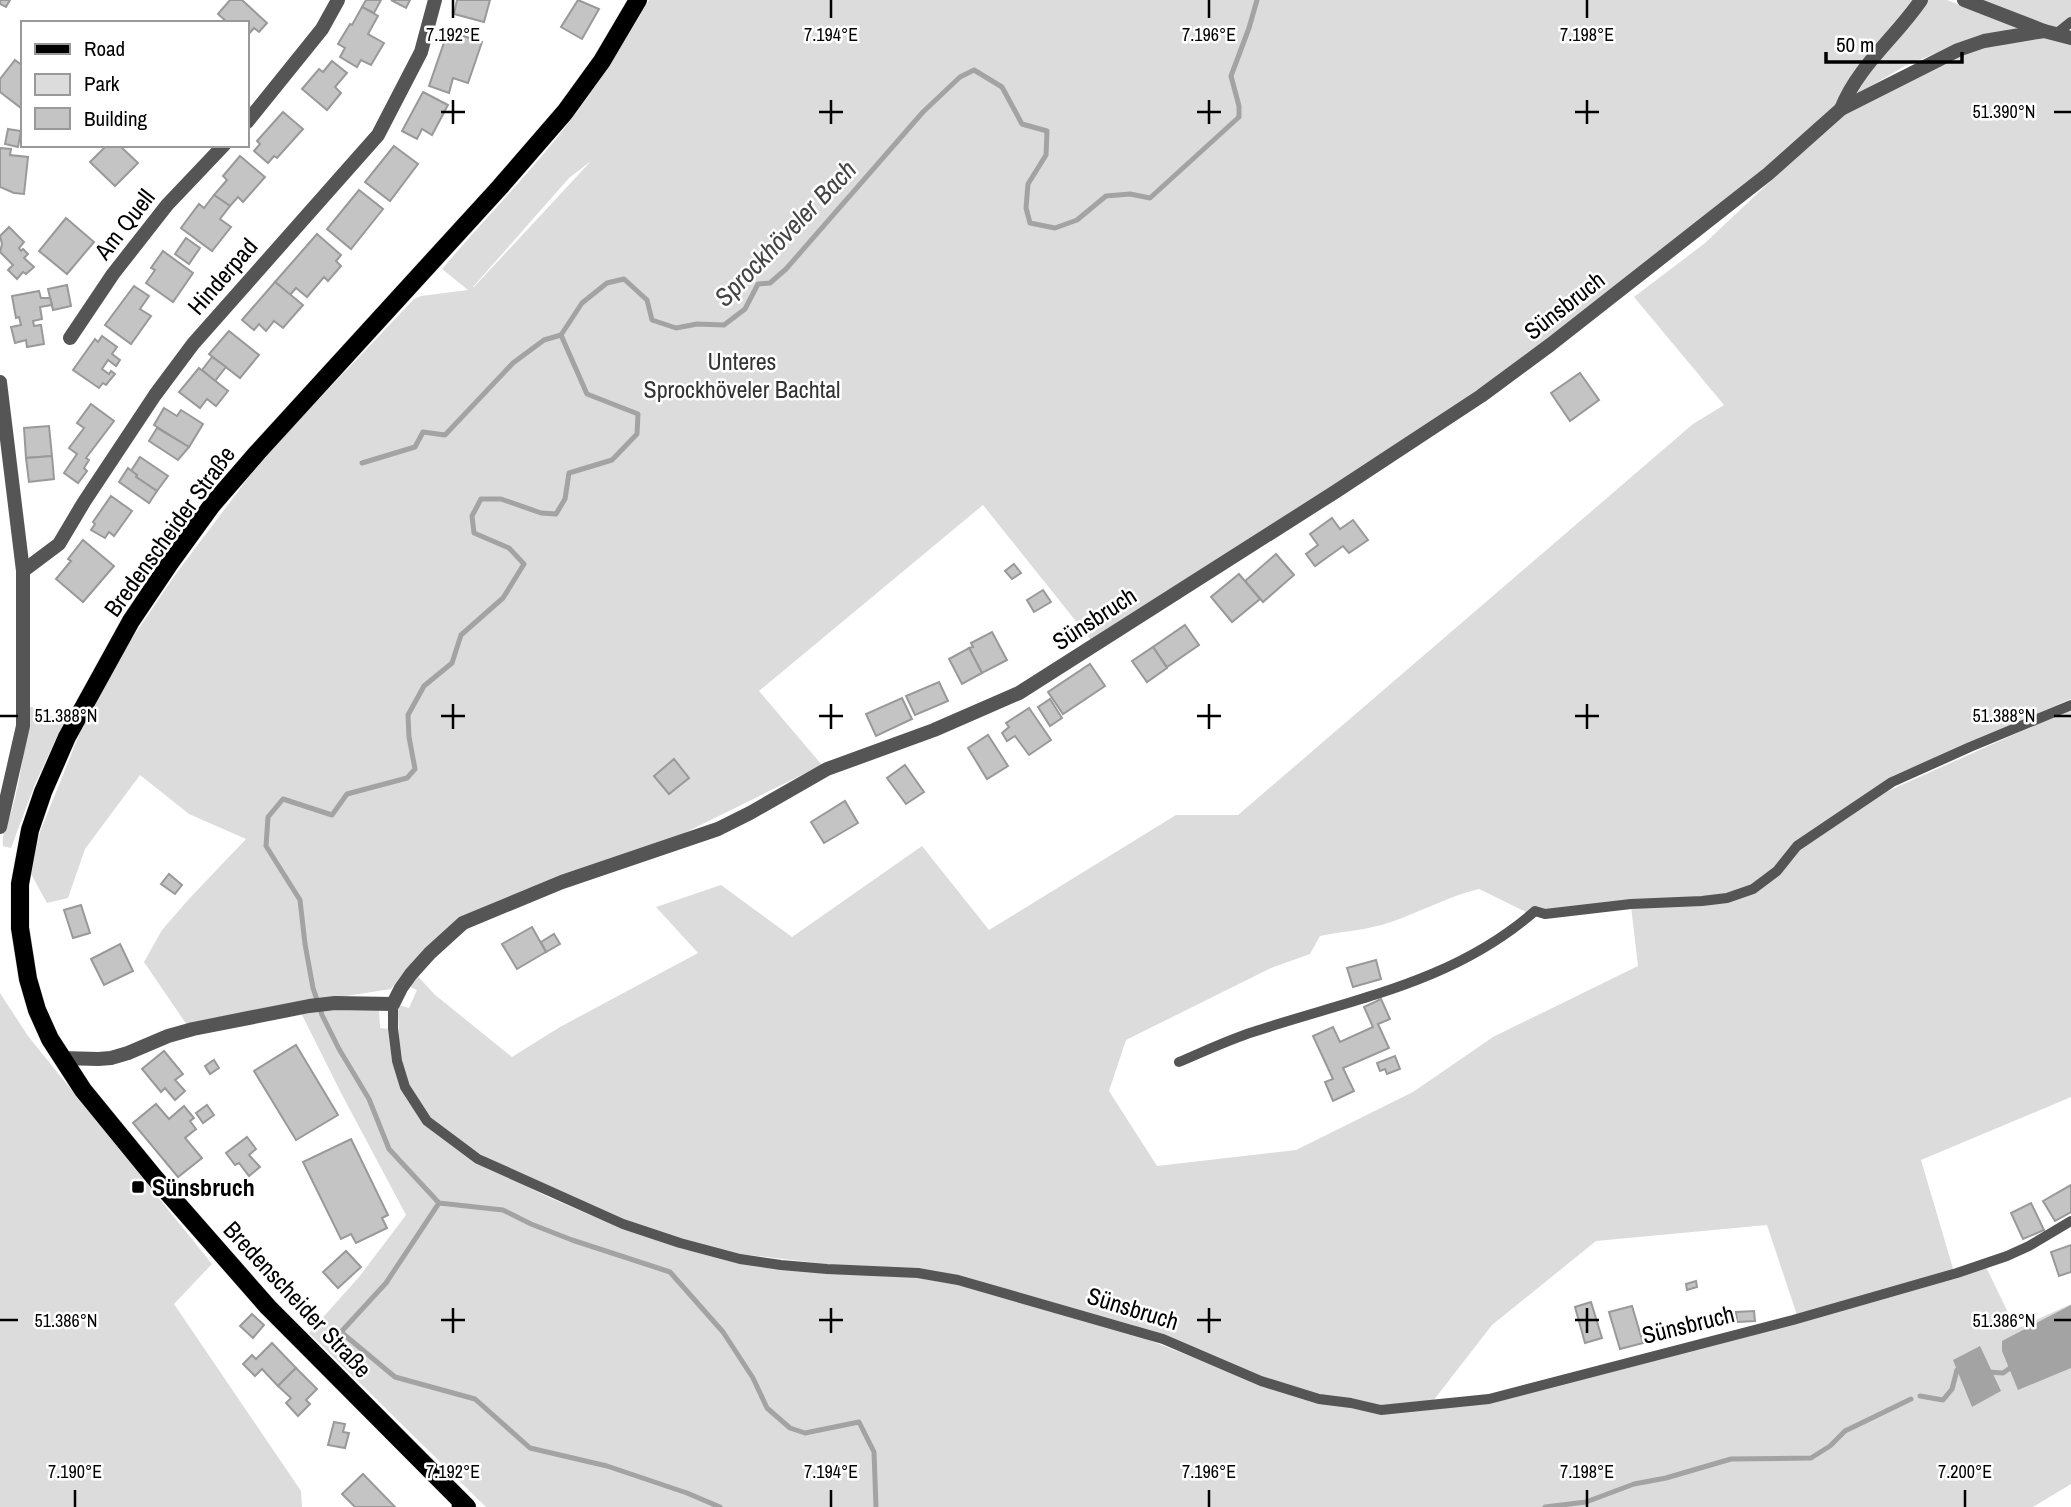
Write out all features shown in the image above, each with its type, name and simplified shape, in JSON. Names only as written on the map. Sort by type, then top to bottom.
[{"type":"main road","name":"Bredenscheider Straße","points":[[467,1507],[268,1307],[153,1177],[83,1090],[50,1039],[37,1010],[28,979],[20,928],[20,884],[30,830],[67,737],[131,621],[170,563],[212,505],[257,453],[565,112],[602,61],[638,0]]},
{"type":"street","points":[[248,120],[322,29],[338,0]]},
{"type":"street","name":"Hinderpad","points":[[23,571],[59,544],[148,405],[193,344],[378,135],[421,52],[435,0]]},
{"type":"street","points":[[1841,109],[1854,81],[1909,18],[1921,0]]},
{"type":"street","points":[[1964,0],[2050,32]]},
{"type":"street","name":"Sünsbruch","points":[[393,1005],[411,974],[463,923],[562,882],[718,829],[827,769],[934,730],[1019,693],[1481,396],[1768,174],[1841,109],[1958,50],[1984,41],[2050,32],[2071,38]]},
{"type":"street","name":"Am Quell","points":[[70,338],[113,274],[167,205],[222,147]]},
{"type":"street","points":[[0,383],[23,571],[23,726],[0,827]]},
{"type":"street","points":[[0,463],[9,449]]},
{"type":"street","points":[[62,1058],[111,1058],[193,1029],[309,1006],[335,1003],[393,1005]]},
{"type":"lane","points":[[2050,32],[2071,22]]},
{"type":"lane","points":[[1179,1062],[1251,1032],[1390,990],[1462,962],[1535,911],[1545,914],[1631,904],[1702,901],[1727,898],[1753,889],[1777,871],[1797,846],[1892,782],[2071,705]]},
{"type":"lane","name":"Sünsbruch","points":[[393,1005],[397,1061],[405,1087],[427,1121],[478,1159],[623,1224],[740,1259],[827,1269],[918,1273],[958,1280],[1163,1339],[1261,1381],[1319,1399],[1381,1410],[1489,1399],[1793,1320],[2007,1256],[2071,1221]]},
{"type":"green space","name":"Unteres Sprockhöveler Bachtal","points":[[649,0],[1913,0],[1838,108],[1698,238],[1480,395],[1091,640],[983,505],[759,691],[822,765],[666,842],[458,920],[404,972],[391,989],[288,1005],[189,1028],[144,962],[162,930],[246,839],[189,814],[140,775],[85,849],[68,898],[47,903],[30,872],[40,832],[97,690],[175,575],[264,457],[414,299],[468,290],[442,269],[563,130],[616,56]],"holes":[[[591,161],[474,287],[569,178]]]},
{"type":"green space","points":[[1928,0],[1947,0],[2018,28],[1966,41],[1905,66],[1852,97],[1889,47]]},
{"type":"green space","points":[[1977,0],[2071,0],[2071,18],[2057,30]]},
{"type":"green space","points":[[2044,35],[2071,43],[2071,699],[1893,776],[1795,843],[1800,849],[1888,791],[2071,709],[2071,1097],[1921,1160],[1954,1272],[1797,1315],[1767,1225],[1596,1241],[1492,1325],[1433,1401],[1381,1406],[1322,1396],[1264,1377],[1133,1325],[980,1282],[740,1254],[681,1239],[626,1220],[483,1156],[429,1118],[410,1088],[400,1056],[399,1005],[409,1008],[417,990],[408,986],[415,973],[434,994],[512,1057],[560,1027],[698,953],[656,907],[721,885],[792,937],[922,846],[989,930],[1176,815],[1238,815],[1693,424],[1724,405],[1634,297],[1705,243],[1845,111],[1972,49]],"holes":[[[1479,889],[1530,914],[1631,906],[1638,966],[1493,1037],[1413,1092],[1296,1150],[1157,1166],[1109,1091],[1126,1040],[1271,968],[1310,954],[1320,936],[1382,925]]]},
{"type":"green space","points":[[27,705],[64,722],[35,784],[11,848],[3,846],[3,836],[21,771]]},
{"type":"green space","points":[[0,993],[28,1036],[212,1264],[174,1304],[301,1491],[302,1507],[0,1507]]},
{"type":"green space","points":[[379,1009],[380,1028],[389,1029],[392,1062],[406,1098],[425,1124],[476,1161],[548,1197],[621,1228],[683,1249],[902,1275],[980,1289],[1131,1333],[1256,1382],[1381,1413],[1491,1401],[1985,1265],[2016,1329],[2071,1304],[2071,1484],[2033,1507],[486,1507],[309,1333],[359,1277],[406,1215],[300,1011]]},
{"type":"shaded area","points":[[2071,1305],[2071,1368],[2018,1390],[2002,1351],[2002,1341]]},
{"type":"shaded area","points":[[1980,1346],[2001,1391],[1972,1407],[1953,1360]]},
{"type":"building","points":[[0,0],[10,0],[6,7],[0,4]]},
{"type":"building","points":[[230,0],[242,0],[267,23],[259,32],[254,28],[248,35],[248,21],[226,21],[218,14]]},
{"type":"building","points":[[366,0],[381,0],[374,13],[362,7]]},
{"type":"building","points":[[391,0],[410,0],[406,8]]},
{"type":"building","points":[[457,0],[490,0],[484,22],[454,14]]},
{"type":"building","points":[[578,0],[599,9],[582,39],[561,27]]},
{"type":"building","points":[[362,7],[378,16],[368,34],[384,43],[371,65],[361,60],[357,67],[340,57],[345,48],[338,44]]},
{"type":"building","points":[[448,31],[482,42],[468,83],[453,78],[449,93],[429,86]]},
{"type":"building","points":[[15,60],[21,64],[21,108],[0,92],[0,79]]},
{"type":"building","points":[[332,61],[347,73],[335,87],[341,93],[327,110],[302,89],[319,69],[323,72]]},
{"type":"building","points":[[423,92],[448,105],[432,135],[422,129],[417,139],[402,131]]},
{"type":"building","points":[[283,112],[303,129],[277,158],[274,156],[268,163],[254,151],[260,144],[257,141]]},
{"type":"building","points":[[8,129],[21,131],[18,147],[5,144]]},
{"type":"building","points":[[394,146],[418,164],[390,201],[365,182]]},
{"type":"building","points":[[105,147],[121,147],[138,163],[115,186],[90,162]]},
{"type":"building","points":[[0,148],[11,149],[10,155],[28,157],[24,194],[0,187]]},
{"type":"building","points":[[240,156],[265,177],[243,202],[238,197],[230,206],[214,195],[227,180],[223,176]]},
{"type":"building","points":[[359,190],[383,209],[351,249],[327,229]]},
{"type":"building","points":[[214,195],[230,206],[220,219],[231,227],[212,251],[181,228],[199,204],[204,208]]},
{"type":"building","points":[[66,218],[94,242],[67,274],[39,251]]},
{"type":"building","points":[[9,227],[24,242],[19,248],[28,254],[24,258],[34,267],[26,274],[23,272],[17,279],[8,270],[13,265],[0,252],[0,236]]},
{"type":"building","points":[[317,234],[341,255],[336,261],[341,266],[328,281],[324,277],[307,297],[296,288],[290,295],[275,282]]},
{"type":"building","points":[[186,238],[200,248],[189,264],[175,254]]},
{"type":"building","points":[[163,251],[193,273],[173,302],[146,283],[155,270],[151,268]]},
{"type":"building","points":[[275,282],[303,305],[283,328],[274,321],[266,331],[259,324],[254,330],[242,320]]},
{"type":"building","points":[[67,285],[71,306],[53,310],[48,289]]},
{"type":"building","points":[[134,286],[149,296],[140,309],[151,316],[131,344],[105,325]]},
{"type":"building","points":[[39,291],[41,298],[50,298],[52,305],[40,307],[42,319],[33,321],[34,326],[41,325],[44,344],[27,347],[26,340],[15,343],[11,327],[21,325],[19,317],[16,318],[12,296]]},
{"type":"building","points":[[229,331],[259,355],[240,378],[209,354]]},
{"type":"building","points":[[102,336],[117,347],[112,354],[120,360],[116,366],[108,360],[102,369],[109,374],[111,371],[115,374],[106,385],[103,383],[99,388],[73,370],[95,339],[98,342]]},
{"type":"building","points":[[212,357],[226,367],[215,381],[202,370]]},
{"type":"building","points":[[199,368],[228,391],[216,406],[207,399],[200,408],[179,392]]},
{"type":"building","points":[[1580,373],[1599,400],[1570,421],[1551,393]]},
{"type":"building","points":[[91,404],[114,421],[86,458],[89,460],[84,468],[87,471],[78,483],[64,473],[77,454],[69,448],[84,428],[77,423]]},
{"type":"building","points":[[164,408],[177,416],[181,410],[203,424],[189,447],[154,425]]},
{"type":"building","points":[[49,426],[52,456],[26,458],[24,428]]},
{"type":"building","points":[[157,428],[189,447],[178,460],[149,441]]},
{"type":"building","points":[[52,456],[54,479],[29,482],[26,458]]},
{"type":"building","points":[[140,457],[168,476],[157,491],[131,471]]},
{"type":"building","points":[[128,468],[157,491],[149,503],[119,482]]},
{"type":"building","points":[[111,496],[132,511],[114,536],[109,532],[105,538],[91,530],[95,524],[93,522]]},
{"type":"building","points":[[1332,518],[1340,529],[1353,520],[1368,540],[1349,553],[1343,546],[1315,566],[1306,554],[1318,545],[1310,534]]},
{"type":"building","points":[[83,540],[114,566],[83,602],[56,579]]},
{"type":"building","points":[[1276,554],[1294,575],[1263,602],[1245,581]]},
{"type":"building","points":[[1014,564],[1021,573],[1012,579],[1005,571]]},
{"type":"building","points":[[1239,574],[1260,599],[1232,622],[1211,597]]},
{"type":"building","points":[[1043,590],[1051,602],[1034,612],[1027,600]]},
{"type":"building","points":[[1185,625],[1199,645],[1167,667],[1153,647]]},
{"type":"building","points":[[992,632],[1007,660],[982,673],[969,648],[973,647],[971,643]]},
{"type":"building","points":[[1153,647],[1167,668],[1147,682],[1132,661]]},
{"type":"building","points":[[969,648],[982,673],[962,684],[949,659]]},
{"type":"building","points":[[1090,664],[1105,686],[1063,714],[1048,692]]},
{"type":"building","points":[[939,682],[948,701],[915,715],[906,696]]},
{"type":"building","points":[[902,698],[912,719],[876,736],[866,714]]},
{"type":"building","points":[[1050,699],[1062,718],[1050,726],[1038,707]]},
{"type":"building","points":[[1029,708],[1051,740],[1029,755],[1015,736],[1007,741],[1002,733],[1009,727],[1006,723]]},
{"type":"building","points":[[988,735],[1008,766],[987,779],[968,748]]},
{"type":"building","points":[[674,759],[689,778],[669,794],[654,776]]},
{"type":"building","points":[[905,765],[924,792],[906,804],[887,778]]},
{"type":"building","points":[[845,801],[858,823],[824,843],[811,822]]},
{"type":"building","points":[[169,874],[182,885],[175,894],[161,884]]},
{"type":"building","points":[[81,905],[90,933],[73,938],[64,910]]},
{"type":"building","points":[[532,927],[546,952],[517,969],[502,944]]},
{"type":"building","points":[[554,934],[560,944],[546,952],[541,942]]},
{"type":"building","points":[[120,944],[133,971],[104,985],[91,959]]},
{"type":"building","points":[[1376,960],[1381,979],[1353,987],[1347,968]]},
{"type":"building","points":[[1381,999],[1390,1019],[1378,1024],[1389,1048],[1343,1068],[1354,1091],[1333,1101],[1325,1082],[1333,1079],[1313,1036],[1333,1027],[1340,1042],[1373,1027],[1364,1007]]},
{"type":"building","points":[[296,1045],[338,1115],[296,1140],[254,1071]]},
{"type":"building","points":[[164,1051],[183,1074],[175,1080],[185,1091],[175,1100],[165,1088],[161,1092],[142,1069]]},
{"type":"building","points":[[1395,1056],[1400,1069],[1387,1074],[1385,1069],[1380,1071],[1377,1063]]},
{"type":"building","points":[[214,1060],[219,1068],[210,1074],[205,1066]]},
{"type":"building","points":[[156,1104],[169,1119],[184,1106],[194,1118],[190,1121],[196,1129],[185,1138],[202,1158],[178,1177],[133,1123]]},
{"type":"building","points":[[207,1105],[214,1115],[203,1123],[196,1113]]},
{"type":"building","points":[[247,1137],[256,1149],[249,1155],[260,1167],[249,1176],[239,1163],[235,1165],[226,1153]]},
{"type":"building","points":[[351,1139],[388,1215],[382,1218],[387,1228],[356,1243],[351,1234],[341,1239],[303,1162]]},
{"type":"building","points":[[2071,1185],[2071,1212],[2055,1221],[2043,1201]]},
{"type":"building","points":[[2031,1203],[2044,1230],[2023,1239],[2011,1213]]},
{"type":"building","points":[[2071,1245],[2071,1272],[2059,1276],[2051,1252]]},
{"type":"building","points":[[346,1251],[361,1267],[338,1288],[323,1272]]},
{"type":"building","points":[[1696,1281],[1697,1287],[1687,1290],[1686,1284]]},
{"type":"building","points":[[1591,1302],[1602,1338],[1585,1343],[1575,1307]]},
{"type":"building","points":[[1632,1306],[1643,1343],[1620,1349],[1609,1312]]},
{"type":"building","points":[[1754,1311],[1755,1321],[1737,1322],[1736,1312]]},
{"type":"building","points":[[252,1314],[264,1325],[253,1338],[240,1326]]},
{"type":"building","points":[[272,1343],[296,1368],[278,1386],[262,1369],[255,1376],[243,1364],[252,1355],[256,1359]]},
{"type":"building","points":[[296,1368],[317,1389],[306,1400],[310,1404],[298,1416],[286,1403],[291,1398],[278,1386]]},
{"type":"building","points":[[334,1422],[345,1424],[343,1432],[349,1433],[345,1448],[328,1445]]},
{"type":"building","points":[[363,1474],[395,1507],[355,1507],[342,1494]]},
{"type":"waterway","name":"Sprockhöveler Bach","points":[[876,1507],[874,1452],[859,1422],[805,1433],[790,1428],[767,1408],[753,1378],[723,1332],[670,1272],[572,1240],[503,1210],[439,1203],[389,1149],[369,1099],[322,1015],[313,988],[300,900],[266,846],[268,817],[283,799],[332,815],[347,794],[407,778],[415,769],[408,715],[424,686],[452,663],[461,635],[503,598],[524,564],[509,548],[474,533],[472,516],[481,499],[501,499],[541,513],[556,514],[565,499],[569,473],[612,460],[637,434],[638,414],[587,394],[561,335],[582,303],[607,283],[624,279],[647,300],[652,320],[676,328],[697,324],[724,325],[745,309],[758,284],[770,283],[786,269],[923,112],[960,77],[974,70],[1002,87],[1022,124],[1047,131],[1046,155],[1028,184],[1026,208],[1030,223],[1055,228],[1077,220],[1106,196],[1130,194],[1150,198],[1239,117],[1239,106],[1231,76],[1257,0]]},
{"type":"waterway","points":[[362,463],[415,447],[423,432],[445,435],[513,363],[544,340],[561,335]]},
{"type":"waterway","name":"Sprockhöveler Bach","points":[[439,1203],[386,1283],[341,1332],[395,1377],[475,1399],[530,1448],[607,1466],[720,1507]]},
{"type":"waterway","points":[[1987,1372],[2003,1373],[2013,1366]]},
{"type":"waterway","points":[[1920,1396],[1943,1400],[1952,1389],[1957,1370],[1963,1370]]},
{"type":"waterway","points":[[1545,1507],[1586,1502],[1634,1484],[1666,1478],[1731,1459],[1811,1458],[1830,1446],[1845,1431],[1911,1399]]},
{"type":"place","name":"Sünsbruch","points":[[138,1187]]}]
